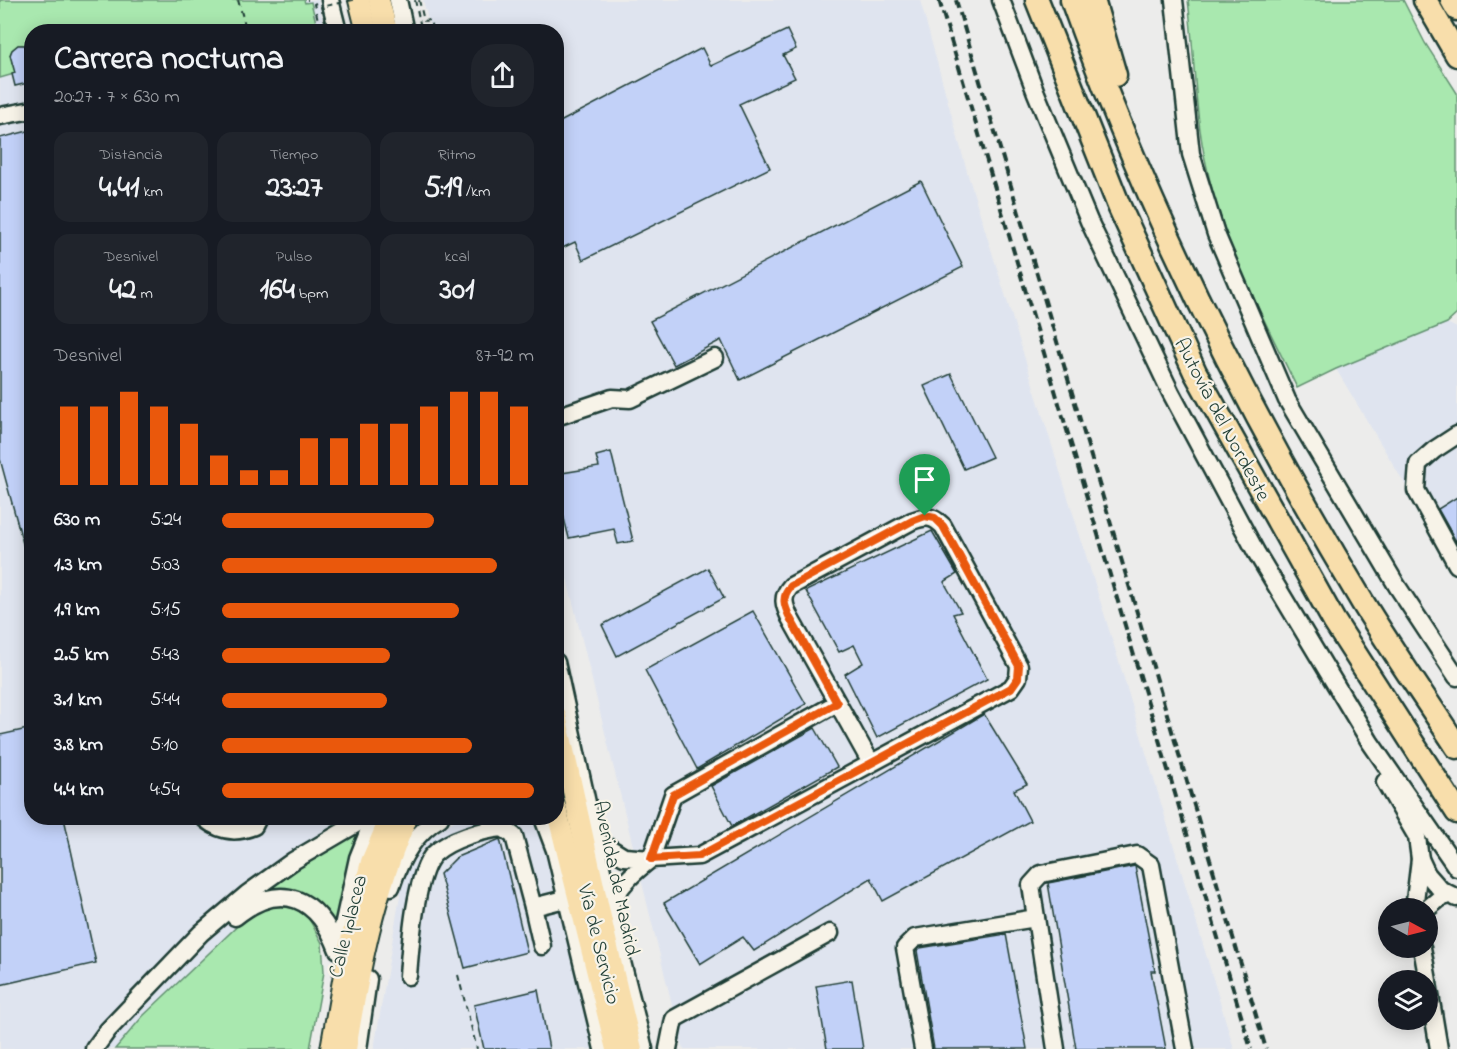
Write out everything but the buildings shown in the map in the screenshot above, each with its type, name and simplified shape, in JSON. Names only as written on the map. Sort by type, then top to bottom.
[{"type":"highway","name":"Autovía del Nordeste","points":[[1036,0],[1119,206],[1195,372],[1334,621],[1457,812]]},
{"type":"highway","name":"Autovía del Nordeste","points":[[1072,0],[1097,70],[1211,324],[1314,517],[1364,604],[1457,747]]},
{"type":"highway","points":[[1093,0],[1110,64],[1160,183],[1238,347],[1314,517]]},
{"type":"highway","points":[[1425,0],[1457,55]]},
{"type":"highway","points":[[1452,0],[1457,9]]},
{"type":"main road","points":[[347,0],[352,24]]},
{"type":"main road","points":[[359,0],[365,24]]},
{"type":"main road","points":[[379,0],[385,24]]},
{"type":"main road","name":"Avenida de Madrid","points":[[564,750],[586,843],[610,966],[632,1049]]},
{"type":"main road","name":"Calle Iplacea","points":[[330,1049],[351,941],[371,862],[387,825]]},
{"type":"main road","name":"Calle Iplacea","points":[[346,1049],[358,975],[379,889],[414,825]]},
{"type":"main road","name":"Avenida de Madrid","points":[[560,825],[616,1049]]},
{"type":"street","points":[[330,0],[336,24]]},
{"type":"street","points":[[398,0],[403,24]]},
{"type":"street","points":[[1000,0],[1089,221],[1171,393],[1256,552],[1370,742],[1457,868]]},
{"type":"street","points":[[1174,0],[1191,153],[1220,244],[1287,400],[1397,586],[1457,677]]},
{"type":"street","points":[[0,116],[24,112]]},
{"type":"street","points":[[564,414],[612,398],[630,399],[715,358]]},
{"type":"street","points":[[1457,435],[1418,464],[1416,490],[1457,565]]},
{"type":"street","points":[[595,839],[624,857],[651,859],[699,856],[1011,688],[1018,678],[1019,666],[943,526],[935,518],[925,516],[912,521],[791,586],[784,594],[784,606],[790,618],[871,763]]},
{"type":"street","points":[[564,698],[609,906],[644,1049]]},
{"type":"street","points":[[609,906],[628,877],[651,859],[673,795],[837,703]]},
{"type":"street","points":[[1370,742],[1384,780],[1417,837],[1420,859],[1415,898]]},
{"type":"street","points":[[215,825],[223,830],[233,831],[255,825]]},
{"type":"street","points":[[94,1049],[108,1030],[201,933],[247,894],[293,861],[354,825]]},
{"type":"street","points":[[330,1049],[338,950],[358,858],[371,825]]},
{"type":"street","points":[[358,1049],[368,979],[385,903],[414,825],[438,851]]},
{"type":"street","name":"Vía de Servicio","points":[[546,825],[555,850],[603,1049]]},
{"type":"street","points":[[408,976],[411,939],[422,878],[433,855],[480,831],[503,828],[514,836],[542,946]]},
{"type":"street","points":[[1056,1049],[1031,885],[1041,874],[1137,855],[1151,865],[1185,1049]]},
{"type":"street","points":[[1420,859],[1427,874],[1453,897]]},
{"type":"street","points":[[151,986],[251,905],[263,900],[281,897],[300,900],[317,911],[331,931],[338,950]]},
{"type":"street","points":[[1438,900],[1453,897]]},
{"type":"street","points":[[533,907],[565,898]]},
{"type":"street","points":[[923,1049],[905,948],[915,938],[1036,918]]},
{"type":"street","points":[[668,1049],[674,1019],[830,933]]},
{"type":"street","points":[[1436,1030],[1439,1049]]},
{"type":"path","points":[[238,0],[245,24]]},
{"type":"path","points":[[325,24],[321,7],[353,0]]},
{"type":"path","points":[[417,0],[420,24]]},
{"type":"path","points":[[417,0],[424,21],[430,20],[431,24]]},
{"type":"path","points":[[458,975],[477,1049]]},
{"type":"shaded area","points":[[0,0],[318,0],[323,24],[24,24],[24,825],[348,825],[115,1049],[0,1049]]},
{"type":"shaded area","points":[[423,0],[920,0],[968,175],[1120,665],[1234,1049],[683,1049],[564,566],[564,24],[429,24]]},
{"type":"shaded area","points":[[1447,323],[1457,328],[1457,571],[1336,369]]},
{"type":"shaded area","points":[[448,825],[542,826],[595,1049],[374,1049],[402,884],[415,848]]},
{"type":"green space","points":[[0,0],[304,0],[305,3],[311,2],[316,24],[24,24],[24,45],[18,45],[10,55],[15,66],[24,68],[24,71],[0,78]]},
{"type":"green space","points":[[1188,0],[1403,0],[1425,43],[1457,93],[1457,314],[1447,323],[1336,369],[1297,388],[1246,281],[1214,197],[1197,105]]},
{"type":"green space","points":[[364,827],[336,926],[322,909],[308,899],[270,891],[268,884]]},
{"type":"green space","points":[[274,906],[294,908],[308,917],[322,943],[324,972],[310,1049],[115,1049],[143,1016],[249,915]]},
{"type":"railway","points":[[939,0],[1251,1049]]},
{"type":"railway","points":[[956,0],[1266,1049]]},
{"type":"route","points":[[925,516],[935,518],[943,526],[1019,666],[1018,678],[1011,688],[699,856],[651,859],[673,795],[837,703],[784,606],[784,594],[791,586],[925,516]]}]
